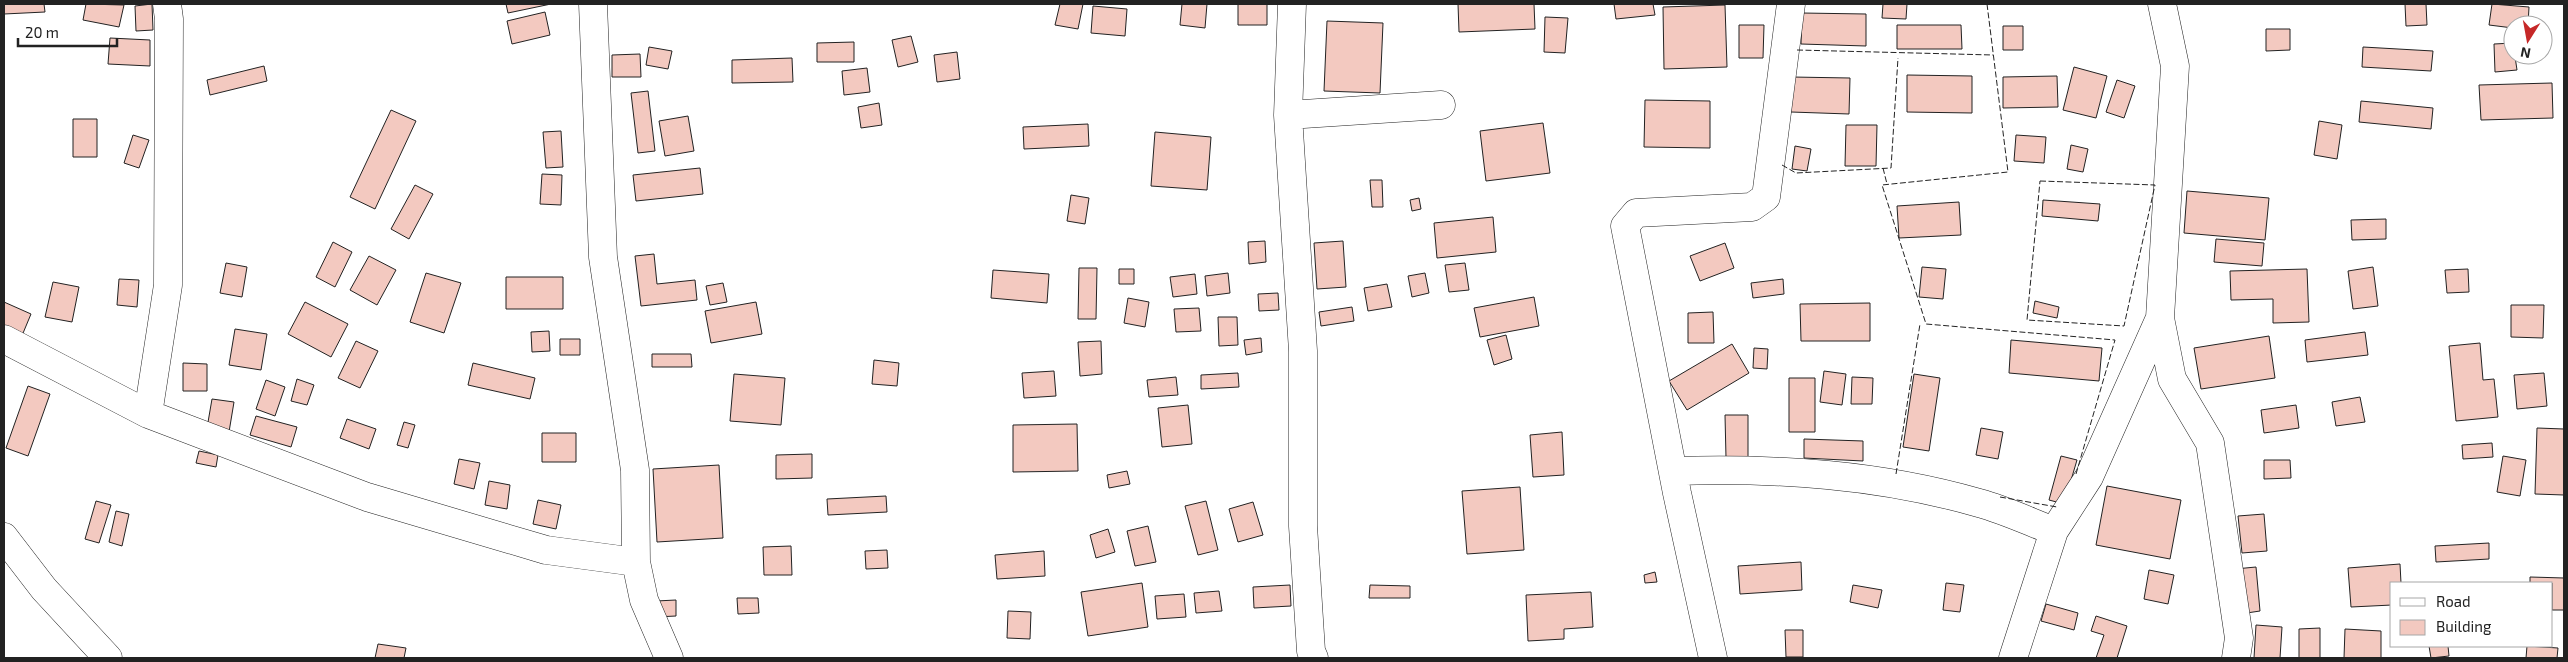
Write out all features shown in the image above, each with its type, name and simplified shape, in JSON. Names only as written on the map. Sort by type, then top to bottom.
[{"type":"street","points":[[148,414],[168,285],[169,20],[167,4]]},
{"type":"street","points":[[593,4],[603,257],[635,470],[636,562],[644,600],[670,658]]},
{"type":"street","points":[[1292,4],[1288,115],[1303,351],[1303,526],[1311,651],[1314,658]]},
{"type":"street","points":[[1713,658],[1625,226],[1636,213],[1752,207],[1766,197],[1792,4]]},
{"type":"street","points":[[2162,4],[2175,66],[2160,318],[2172,379],[2210,443],[2239,638],[2236,658]]},
{"type":"street","points":[[1288,115],[1441,105]]},
{"type":"street","points":[[2013,658],[2054,531],[2089,477],[2160,318]]},
{"type":"street","points":[[4,338],[148,414],[367,497],[546,550],[636,562]]},
{"type":"street","points":[[1674,471],[1751,468],[1868,478],[1980,503],[2054,531]]},
{"type":"street","points":[[4,537],[44,589],[108,658]]},
{"type":"building","points":[[4,4],[44,4],[45,12],[4,14]]},
{"type":"building","points":[[86,4],[124,5],[119,27],[83,20]]},
{"type":"building","points":[[152,4],[153,30],[136,31],[135,6]]},
{"type":"building","points":[[506,4],[551,4],[508,13]]},
{"type":"building","points":[[1060,4],[1083,4],[1078,29],[1055,25]]},
{"type":"building","points":[[1182,4],[1207,4],[1205,28],[1180,25]]},
{"type":"building","points":[[1238,4],[1267,4],[1267,25],[1238,25]]},
{"type":"building","points":[[1458,4],[1534,4],[1535,29],[1459,32]]},
{"type":"building","points":[[1614,4],[1653,4],[1655,15],[1616,19]]},
{"type":"building","points":[[1883,4],[1907,4],[1906,19],[1882,18]]},
{"type":"building","points":[[2405,4],[2426,4],[2427,25],[2406,26]]},
{"type":"building","points":[[2492,4],[2529,7],[2529,15],[2503,15],[2503,27],[2489,25]]},
{"type":"building","points":[[1725,5],[1727,67],[1664,69],[1663,7]]},
{"type":"building","points":[[1093,6],[1127,9],[1125,36],[1091,33]]},
{"type":"building","points":[[545,12],[550,35],[512,44],[507,21]]},
{"type":"building","points":[[1802,13],[1866,14],[1866,46],[1801,44]]},
{"type":"building","points":[[1545,17],[1568,18],[1565,53],[1544,52]]},
{"type":"building","points":[[1327,21],[1383,23],[1380,93],[1324,91]]},
{"type":"building","points":[[1739,25],[1764,25],[1763,58],[1739,58]]},
{"type":"building","points":[[1897,25],[1961,25],[1962,49],[1897,49]]},
{"type":"building","points":[[2003,26],[2023,26],[2023,50],[2003,50]]},
{"type":"building","points":[[2266,29],[2290,29],[2290,50],[2266,51]]},
{"type":"building","points":[[911,36],[918,62],[898,67],[892,40]]},
{"type":"building","points":[[110,38],[150,40],[150,66],[108,64]]},
{"type":"building","points":[[854,42],[854,62],[817,62],[817,43]]},
{"type":"building","points":[[2494,44],[2503,44],[2503,65],[2516,65],[2517,70],[2495,72]]},
{"type":"building","points":[[649,47],[672,51],[668,69],[646,65]]},
{"type":"building","points":[[2363,47],[2433,51],[2431,71],[2362,67]]},
{"type":"building","points":[[957,52],[960,79],[937,82],[934,55]]},
{"type":"building","points":[[640,54],[641,77],[612,77],[612,55]]},
{"type":"building","points":[[792,58],[793,82],[732,83],[732,60]]},
{"type":"building","points":[[264,66],[267,81],[210,95],[207,80]]},
{"type":"building","points":[[2074,67],[2107,76],[2096,118],[2063,110]]},
{"type":"building","points":[[867,68],[870,92],[844,95],[842,71]]},
{"type":"building","points":[[1907,75],[1972,76],[1972,113],[1907,112]]},
{"type":"building","points":[[2057,76],[2058,107],[2003,108],[2003,77]]},
{"type":"building","points":[[1792,77],[1850,78],[1849,114],[1791,112]]},
{"type":"building","points":[[2117,80],[2135,86],[2124,118],[2106,112]]},
{"type":"building","points":[[2552,83],[2553,118],[2481,120],[2479,85]]},
{"type":"building","points":[[648,91],[655,151],[638,153],[631,93]]},
{"type":"building","points":[[1645,100],[1710,101],[1710,148],[1644,147]]},
{"type":"building","points":[[2361,101],[2433,108],[2431,129],[2359,122]]},
{"type":"building","points":[[879,103],[882,125],[861,128],[858,107]]},
{"type":"building","points":[[391,110],[416,121],[375,209],[350,197]]},
{"type":"building","points":[[688,116],[694,151],[665,156],[659,121]]},
{"type":"building","points":[[73,119],[97,119],[97,157],[73,157]]},
{"type":"building","points":[[2319,121],[2342,125],[2337,159],[2314,155]]},
{"type":"building","points":[[1543,123],[1550,173],[1486,181],[1480,131]]},
{"type":"building","points":[[1088,124],[1089,146],[1024,149],[1023,127]]},
{"type":"building","points":[[1846,125],[1877,125],[1876,166],[1845,166]]},
{"type":"building","points":[[561,131],[563,167],[546,168],[543,132]]},
{"type":"building","points":[[1155,132],[1211,137],[1207,190],[1151,186]]},
{"type":"building","points":[[133,135],[149,140],[139,168],[124,163]]},
{"type":"building","points":[[2016,135],[2046,137],[2044,163],[2014,161]]},
{"type":"building","points":[[2071,145],[2088,149],[2083,172],[2067,169]]},
{"type":"building","points":[[1795,146],[1811,149],[1807,171],[1792,169]]},
{"type":"building","points":[[700,168],[703,194],[636,201],[633,175]]},
{"type":"building","points":[[542,174],[562,175],[561,205],[540,204]]},
{"type":"building","points":[[1370,180],[1382,180],[1383,207],[1372,207]]},
{"type":"building","points":[[415,185],[433,194],[409,239],[391,229]]},
{"type":"building","points":[[2187,191],[2269,198],[2265,240],[2184,233]]},
{"type":"building","points":[[1071,195],[1089,198],[1085,224],[1067,221]]},
{"type":"building","points":[[1419,198],[1421,209],[1412,211],[1410,200]]},
{"type":"building","points":[[2043,200],[2100,204],[2098,221],[2042,216]]},
{"type":"building","points":[[1959,202],[1961,235],[1899,238],[1897,206]]},
{"type":"building","points":[[1493,217],[1496,252],[1437,258],[1434,223]]},
{"type":"building","points":[[2386,219],[2386,239],[2352,240],[2351,220]]},
{"type":"building","points":[[2216,239],[2264,243],[2262,266],[2214,262]]},
{"type":"building","points":[[1265,241],[1266,262],[1249,264],[1248,242]]},
{"type":"building","points":[[1343,241],[1346,287],[1317,289],[1314,243]]},
{"type":"building","points":[[333,242],[352,252],[335,287],[316,277]]},
{"type":"building","points":[[1725,243],[1734,268],[1700,281],[1690,256]]},
{"type":"building","points":[[654,254],[657,284],[695,280],[697,300],[641,306],[635,256]]},
{"type":"building","points":[[369,256],[396,270],[377,305],[350,290]]},
{"type":"building","points":[[226,263],[247,267],[242,297],[220,293]]},
{"type":"building","points":[[1465,263],[1469,290],[1449,292],[1445,265]]},
{"type":"building","points":[[1922,267],[1946,269],[1943,299],[1919,297]]},
{"type":"building","points":[[2373,267],[2378,306],[2353,309],[2348,271]]},
{"type":"building","points":[[1079,268],[1097,268],[1096,319],[1078,319]]},
{"type":"building","points":[[1119,269],[1134,269],[1134,284],[1119,284]]},
{"type":"building","points":[[2307,269],[2309,322],[2273,323],[2273,299],[2231,300],[2230,271]]},
{"type":"building","points":[[2468,269],[2469,292],[2447,293],[2445,270]]},
{"type":"building","points":[[993,270],[1049,274],[1047,303],[991,298]]},
{"type":"building","points":[[426,273],[461,283],[444,333],[410,322]]},
{"type":"building","points":[[1228,273],[1230,293],[1207,296],[1205,276]]},
{"type":"building","points":[[1425,273],[1429,293],[1412,297],[1408,276]]},
{"type":"building","points":[[1195,274],[1197,294],[1173,297],[1170,277]]},
{"type":"building","points":[[506,277],[563,277],[563,309],[506,309]]},
{"type":"building","points":[[119,279],[139,280],[137,307],[117,305]]},
{"type":"building","points":[[1783,279],[1784,294],[1753,298],[1751,283]]},
{"type":"building","points":[[53,282],[79,287],[72,322],[45,317]]},
{"type":"building","points":[[723,283],[727,302],[710,305],[706,286]]},
{"type":"building","points":[[1387,284],[1392,307],[1368,311],[1364,288]]},
{"type":"building","points":[[1278,293],[1279,310],[1259,311],[1258,294]]},
{"type":"building","points":[[1534,297],[1539,326],[1480,337],[1474,308]]},
{"type":"building","points":[[1128,298],[1149,302],[1145,327],[1124,323]]},
{"type":"building","points":[[2035,301],[2059,307],[2057,318],[2033,313]]},
{"type":"building","points":[[4,302],[31,314],[21,338],[4,330]]},
{"type":"building","points":[[305,302],[348,324],[331,357],[288,334]]},
{"type":"building","points":[[756,302],[762,334],[711,343],[705,311]]},
{"type":"building","points":[[1870,303],[1870,341],[1801,341],[1800,304]]},
{"type":"building","points":[[2511,305],[2544,305],[2543,338],[2511,337]]},
{"type":"building","points":[[1352,307],[1354,321],[1321,326],[1319,312]]},
{"type":"building","points":[[1199,308],[1201,331],[1176,332],[1174,309]]},
{"type":"building","points":[[1713,312],[1714,343],[1688,343],[1688,313]]},
{"type":"building","points":[[1218,317],[1237,317],[1238,345],[1219,346]]},
{"type":"building","points":[[235,329],[267,334],[261,370],[229,365]]},
{"type":"building","points":[[549,331],[550,351],[532,352],[531,332]]},
{"type":"building","points":[[2365,332],[2368,355],[2307,362],[2305,340]]},
{"type":"building","points":[[1506,335],[1512,359],[1494,365],[1487,340]]},
{"type":"building","points":[[2269,336],[2275,378],[2201,389],[2194,348]]},
{"type":"building","points":[[1261,338],[1262,352],[1246,355],[1244,340]]},
{"type":"building","points":[[560,339],[580,339],[580,355],[560,355]]},
{"type":"building","points":[[2011,340],[2102,348],[2099,381],[2009,373]]},
{"type":"building","points":[[356,341],[378,351],[360,388],[338,378]]},
{"type":"building","points":[[1101,341],[1102,374],[1080,376],[1078,342]]},
{"type":"building","points":[[2480,343],[2483,380],[2494,379],[2498,417],[2456,421],[2449,346]]},
{"type":"building","points":[[1732,344],[1749,373],[1687,410],[1669,381]]},
{"type":"building","points":[[1754,348],[1768,349],[1767,369],[1753,368]]},
{"type":"building","points":[[652,354],[691,354],[692,367],[652,367]]},
{"type":"building","points":[[874,360],[899,363],[897,386],[872,384]]},
{"type":"building","points":[[183,363],[207,364],[207,391],[183,391]]},
{"type":"building","points":[[473,363],[535,378],[530,399],[468,385]]},
{"type":"building","points":[[1054,371],[1056,396],[1024,398],[1022,373]]},
{"type":"building","points":[[1824,371],[1846,374],[1842,405],[1820,402]]},
{"type":"building","points":[[1238,373],[1239,387],[1201,389],[1201,375]]},
{"type":"building","points":[[2544,373],[2547,406],[2517,409],[2514,375]]},
{"type":"building","points":[[734,374],[785,378],[781,425],[730,421]]},
{"type":"building","points":[[1914,374],[1940,378],[1929,451],[1903,447]]},
{"type":"building","points":[[1176,377],[1178,395],[1149,397],[1147,380]]},
{"type":"building","points":[[1852,377],[1873,378],[1872,404],[1851,404]]},
{"type":"building","points":[[1789,378],[1815,378],[1815,432],[1789,432]]},
{"type":"building","points":[[297,379],[314,385],[307,405],[291,401]]},
{"type":"building","points":[[266,380],[285,387],[275,416],[256,409]]},
{"type":"building","points":[[28,386],[50,394],[28,456],[6,448]]},
{"type":"building","points":[[2360,397],[2365,422],[2336,426],[2332,402]]},
{"type":"building","points":[[212,399],[234,402],[229,432],[207,428]]},
{"type":"building","points":[[1188,405],[1192,444],[1162,447],[1158,408]]},
{"type":"building","points":[[2296,405],[2299,428],[2264,433],[2261,410]]},
{"type":"building","points":[[1725,415],[1748,415],[1748,458],[1726,458]]},
{"type":"building","points":[[256,416],[297,427],[291,447],[250,435]]},
{"type":"building","points":[[347,419],[376,429],[369,449],[340,438]]},
{"type":"building","points":[[404,422],[415,425],[408,448],[397,445]]},
{"type":"building","points":[[1077,424],[1078,471],[1013,472],[1013,425]]},
{"type":"building","points":[[1981,428],[2003,432],[1998,459],[1976,455]]},
{"type":"building","points":[[2537,428],[2564,429],[2564,495],[2535,494]]},
{"type":"building","points":[[1562,432],[1564,475],[1533,477],[1530,435]]},
{"type":"building","points":[[542,433],[576,433],[576,462],[542,462]]},
{"type":"building","points":[[1804,439],[1863,441],[1863,461],[1804,458]]},
{"type":"building","points":[[2492,443],[2493,457],[2463,459],[2462,445]]},
{"type":"building","points":[[199,451],[218,455],[216,467],[196,463]]},
{"type":"building","points":[[812,454],[812,478],[776,479],[776,455]]},
{"type":"building","points":[[2061,456],[2077,460],[2064,504],[2049,500]]},
{"type":"building","points":[[2503,456],[2526,460],[2520,496],[2497,492]]},
{"type":"building","points":[[459,459],[480,463],[474,489],[454,484]]},
{"type":"building","points":[[2264,460],[2290,460],[2291,478],[2264,479]]},
{"type":"building","points":[[719,465],[723,538],[657,542],[653,469]]},
{"type":"building","points":[[1127,471],[1130,484],[1109,488],[1107,475]]},
{"type":"building","points":[[489,481],[510,485],[507,509],[485,505]]},
{"type":"building","points":[[2107,486],[2181,500],[2170,559],[2096,545]]},
{"type":"building","points":[[1520,487],[1524,550],[1467,554],[1462,491]]},
{"type":"building","points":[[886,496],[887,512],[828,515],[827,499]]},
{"type":"building","points":[[538,500],[561,505],[556,529],[533,524]]},
{"type":"building","points":[[96,501],[111,505],[99,543],[85,539]]},
{"type":"building","points":[[1206,501],[1218,550],[1198,555],[1185,506]]},
{"type":"building","points":[[1253,502],[1263,535],[1238,542],[1229,509]]},
{"type":"building","points":[[116,511],[129,514],[122,546],[109,542]]},
{"type":"building","points":[[2264,514],[2267,551],[2242,553],[2238,516]]},
{"type":"building","points":[[1148,526],[1156,562],[1135,566],[1127,531]]},
{"type":"building","points":[[1108,529],[1115,552],[1096,558],[1090,535]]},
{"type":"building","points":[[2489,543],[2489,559],[2436,562],[2435,546]]},
{"type":"building","points":[[791,546],[792,575],[764,575],[763,547]]},
{"type":"building","points":[[887,550],[888,568],[866,569],[865,551]]},
{"type":"building","points":[[1044,551],[1045,576],[997,579],[995,555]]},
{"type":"building","points":[[1801,562],[1802,590],[1740,594],[1738,566]]},
{"type":"building","points":[[2400,564],[2401,582],[2390,582],[2390,605],[2351,607],[2348,568]]},
{"type":"building","points":[[2256,567],[2260,611],[2240,614],[2235,569]]},
{"type":"building","points":[[2149,570],[2174,575],[2168,604],[2144,599]]},
{"type":"building","points":[[1655,572],[1657,582],[1645,583],[1644,575]]},
{"type":"building","points":[[2530,577],[2564,578],[2564,610],[2553,610],[2553,582],[2530,582]]},
{"type":"building","points":[[1142,583],[1148,627],[1088,636],[1081,592]]},
{"type":"building","points":[[1946,583],[1964,585],[1960,612],[1943,610]]},
{"type":"building","points":[[1290,585],[1291,606],[1254,608],[1253,587]]},
{"type":"building","points":[[1370,585],[1410,586],[1410,598],[1369,598]]},
{"type":"building","points":[[1853,585],[1882,590],[1878,608],[1850,602]]},
{"type":"building","points":[[1219,591],[1222,611],[1196,613],[1194,593]]},
{"type":"building","points":[[1591,592],[1593,627],[1564,629],[1564,639],[1528,641],[1526,595]]},
{"type":"building","points":[[1184,594],[1186,617],[1157,619],[1155,596]]},
{"type":"building","points":[[737,598],[758,598],[759,613],[738,614]]},
{"type":"building","points":[[676,600],[676,616],[656,617],[656,601]]},
{"type":"building","points":[[2046,604],[2078,613],[2074,630],[2041,621]]},
{"type":"building","points":[[1008,611],[1031,612],[1030,639],[1007,638]]},
{"type":"building","points":[[2096,616],[2127,626],[2117,658],[2096,658],[2104,635],[2091,631]]},
{"type":"building","points":[[2256,625],[2282,627],[2280,658],[2254,658]]},
{"type":"building","points":[[2320,628],[2320,658],[2299,658],[2299,629]]},
{"type":"building","points":[[2345,629],[2381,631],[2381,658],[2344,658]]},
{"type":"building","points":[[1785,630],[1803,630],[1803,657],[1786,657]]},
{"type":"building","points":[[378,644],[406,648],[404,658],[375,658]]},
{"type":"building","points":[[2429,647],[2448,647],[2449,656],[2431,658]]},
{"type":"building","points":[[2527,647],[2558,648],[2557,658],[2526,658]]},
{"type":"fence","points":[[1987,4],[2008,172],[1882,185],[1926,324],[2115,340],[2076,474]]},
{"type":"fence","points":[[1797,50],[1993,55]]},
{"type":"fence","points":[[1782,165],[1796,173],[1891,168],[1898,58]]},
{"type":"fence","points":[[1883,168],[1887,184]]},
{"type":"fence","points":[[2040,181],[2155,185],[2124,326],[2027,320],[2040,181]]},
{"type":"fence","points":[[1896,474],[1920,324]]},
{"type":"fence","points":[[2000,497],[2057,507]]}]
